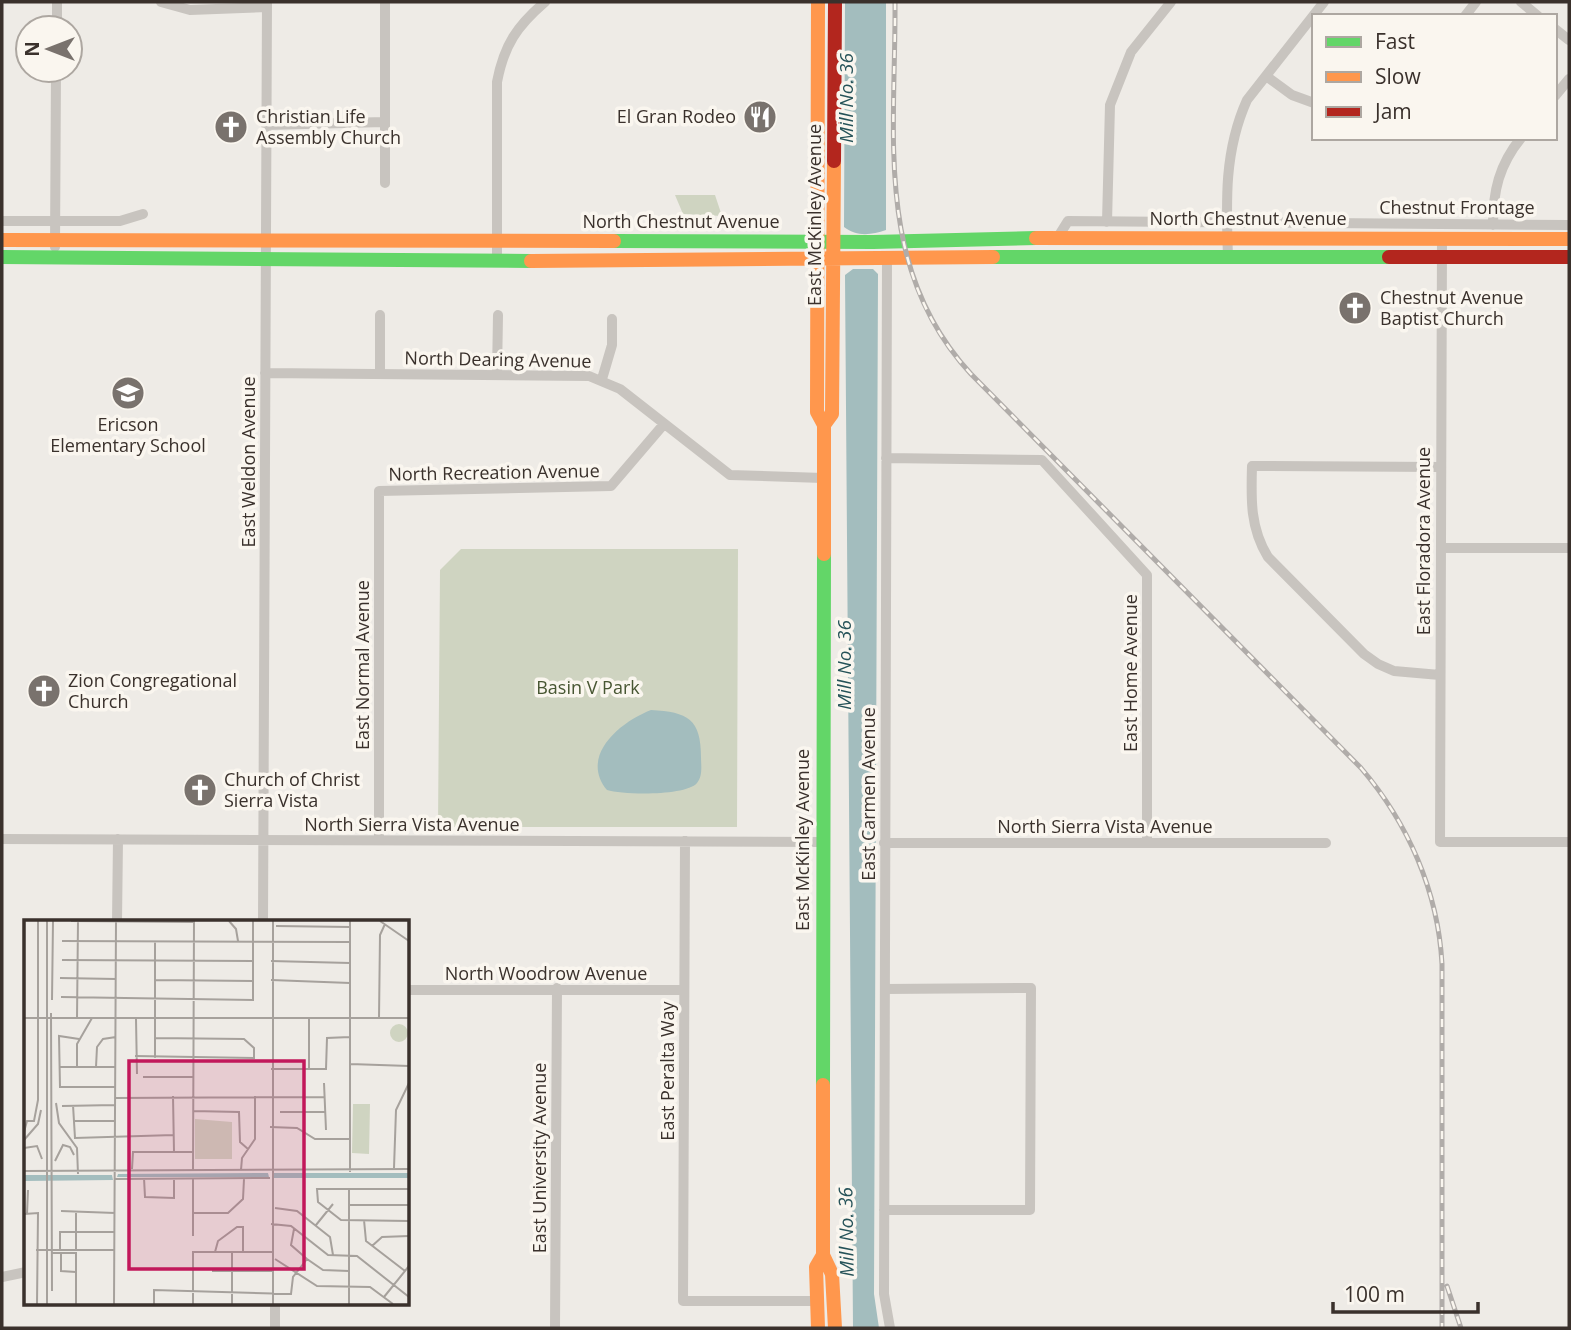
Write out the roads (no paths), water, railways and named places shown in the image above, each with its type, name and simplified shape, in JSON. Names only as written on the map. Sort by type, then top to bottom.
[{"type":"main road","name":"East McKinley Avenue","points":[[818,2],[817,412],[824,425],[823,1255],[832,1274],[835,1328]]},
{"type":"main road","points":[[826,2],[827,66],[835,113]]},
{"type":"main road","name":"East McKinley Avenue","points":[[824,425],[832,414],[835,2]]},
{"type":"main road","name":"North Chestnut Avenue","points":[[2,240],[873,242],[1058,237],[1569,239]]},
{"type":"main road","points":[[1065,256],[1073,246],[1103,245],[1120,237]]},
{"type":"main road","points":[[540,261],[579,251],[635,251],[643,249],[651,241]]},
{"type":"main road","points":[[879,260],[911,241]]},
{"type":"main road","points":[[2,257],[540,261],[879,260],[1065,256],[1569,257]]},
{"type":"main road","name":"East McKinley Avenue","points":[[818,1328],[816,1267],[823,1255]]},
{"type":"street","points":[[161,2],[190,10],[267,4]]},
{"type":"street","points":[[385,2],[385,183]]},
{"type":"street","points":[[1107,222],[1110,105],[1131,52],[1171,2]]},
{"type":"street","points":[[1521,2],[1536,14]]},
{"type":"street","name":"East Weldon Avenue","points":[[263,920],[267,4]]},
{"type":"street","points":[[497,260],[499,70],[510,37],[539,4]]},
{"type":"street","points":[[1228,257],[1227,164],[1232,139],[1247,100],[1312,17]]},
{"type":"street","points":[[1266,76],[1292,95],[1312,102]]},
{"type":"street","points":[[1557,94],[1569,79]]},
{"type":"street","points":[[55,258],[56,84]]},
{"type":"street","points":[[266,125],[384,122]]},
{"type":"street","points":[[1493,225],[1494,198],[1500,172],[1520,140]]},
{"type":"street","points":[[2,221],[128,220],[143,214]]},
{"type":"street","name":"Chestnut Frontage","points":[[1058,237],[1068,222],[1569,225]]},
{"type":"street","name":"East Floradora Avenue","points":[[1442,239],[1440,842],[1569,842]]},
{"type":"street","name":"East Carmen Avenue","points":[[879,260],[886,458],[884,1294],[890,1328]]},
{"type":"street","points":[[380,315],[380,373]]},
{"type":"street","points":[[497,374],[498,315]]},
{"type":"street","points":[[602,379],[612,345],[612,319]]},
{"type":"street","name":"North Dearing Avenue","points":[[265,373],[576,374],[602,379],[730,475],[823,478]]},
{"type":"street","name":"North Recreation Avenue","points":[[379,491],[611,486],[664,424]]},
{"type":"street","name":"East Home Avenue","points":[[886,458],[1042,460],[1147,575],[1147,842]]},
{"type":"street","points":[[1440,467],[1252,466],[1254,526],[1260,545],[1276,568],[1378,664],[1395,671],[1440,675]]},
{"type":"street","name":"East Normal Avenue","points":[[379,491],[379,840]]},
{"type":"street","points":[[1441,548],[1569,548]]},
{"type":"street","name":"North Sierra Vista Avenue","points":[[2,839],[823,842]]},
{"type":"street","points":[[117,920],[118,839]]},
{"type":"street","name":"East Peralta Way","points":[[685,841],[683,1301],[817,1301]]},
{"type":"street","name":"North Sierra Vista Avenue","points":[[884,843],[1326,843]]},
{"type":"street","name":"East University Avenue","points":[[555,1328],[557,988]]},
{"type":"street","points":[[884,1210],[1030,1210],[1031,988],[885,989]]},
{"type":"street","name":"North Woodrow Avenue","points":[[410,990],[684,990]]},
{"type":"street","points":[[2,1277],[24,1272]]},
{"type":"street","points":[[275,1306],[275,1328]]},
{"type":"water","name":"Mill No. 36","points":[[845,2],[886,2],[886,230],[870,234],[859,234],[844,227]]},
{"type":"water","points":[[853,269],[873,269],[878,274],[874,1294],[879,1328],[853,1328],[845,275]]},
{"type":"water","points":[[651,710],[683,716],[695,726],[700,744],[699,780],[691,787],[668,792],[627,793],[607,790],[600,777],[600,753],[616,732],[639,715]]},
{"type":"railway","points":[[895,2],[894,150],[897,198],[904,245],[918,290],[940,333],[971,374],[1361,768],[1393,812],[1418,859],[1434,910],[1442,964],[1442,1328]]},
{"type":"railway","points":[[1447,1286],[1461,1328]]},
{"type":"place","name":"El Gran Rodeo","points":[[760,117]]},
{"type":"place","name":"Christian Life Assembly Church","points":[[231,127]]},
{"type":"place","name":"Chestnut Avenue Baptist Church","points":[[1355,308]]},
{"type":"place","name":"Ericson Elementary School","points":[[128,393]]},
{"type":"place","name":"Zion Congregational Church","points":[[44,691]]},
{"type":"place","name":"Church of Christ Sierra Vista","points":[[200,790]]},
{"type":"park label","name":"Basin V Park","points":[[588,688]]}]
